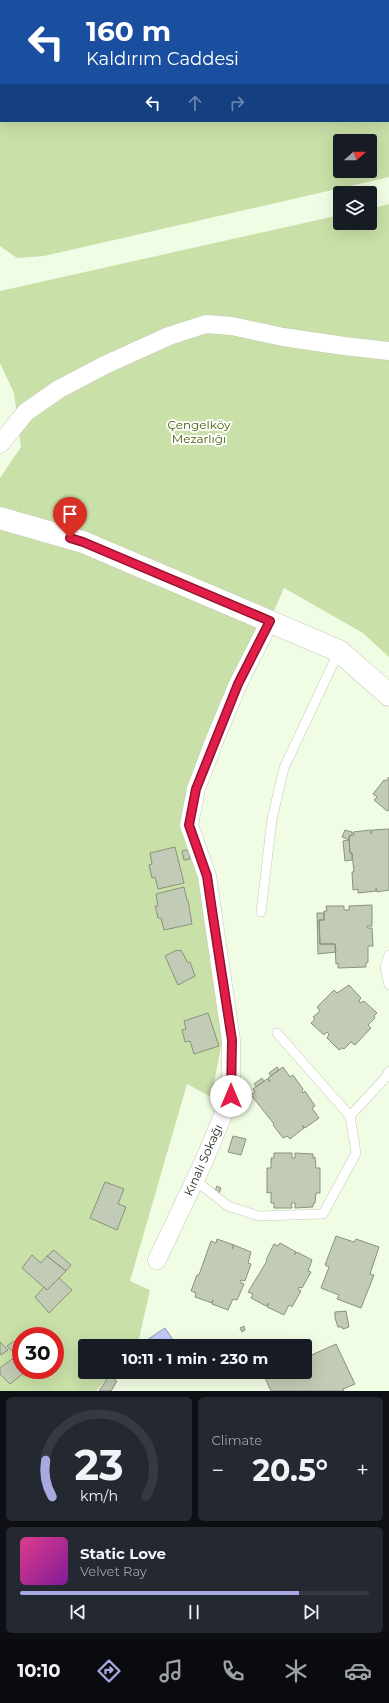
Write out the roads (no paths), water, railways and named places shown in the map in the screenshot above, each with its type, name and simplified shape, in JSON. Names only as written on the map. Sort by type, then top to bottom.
[{"type":"street","points":[[0,444],[26,412],[59,389],[107,364],[169,336],[206,324],[232,326],[291,338],[389,351]]},
{"type":"street","points":[[0,518],[83,542],[339,651],[389,695]]},
{"type":"street","name":"Kınalı Sokağı","points":[[157,1260],[195,1180],[231,1096],[232,1040],[207,876],[189,825],[196,789],[238,684],[270,621]]},
{"type":"lane","points":[[261,912],[272,819],[284,768],[339,651]]},
{"type":"lane","points":[[389,955],[385,967],[389,985]]},
{"type":"lane","points":[[195,1180],[228,1206],[259,1216],[322,1214],[356,1153],[350,1116],[277,1033]]},
{"type":"lane","points":[[350,1116],[386,1077],[389,1071]]},
{"type":"water","points":[[165,1328],[172,1339],[148,1339]]},
{"type":"park label","name":"Çengelköy Mezarlığı","points":[[199,431]]}]
